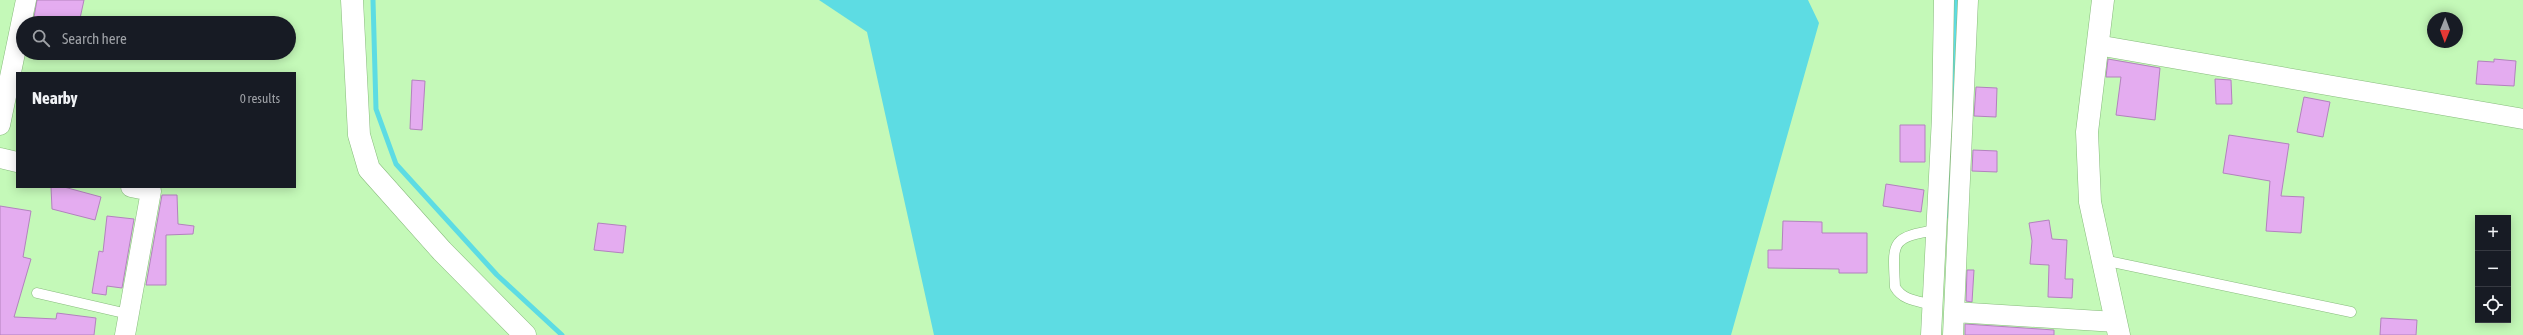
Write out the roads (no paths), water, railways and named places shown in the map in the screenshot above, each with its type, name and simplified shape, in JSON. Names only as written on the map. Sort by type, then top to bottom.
[{"type":"street","points":[[23,16],[26,0]]},
{"type":"street","points":[[352,0],[359,135],[369,169],[442,251],[525,335]]},
{"type":"street","points":[[1931,335],[1937,230],[1944,0]]},
{"type":"street","points":[[1953,335],[1968,0]]},
{"type":"street","points":[[1933,305],[1954,309],[2118,328],[2090,202],[2086,132],[2102,0]]},
{"type":"street","points":[[2097,45],[2523,119]]},
{"type":"street","points":[[0,125],[16,48]]},
{"type":"street","points":[[0,158],[16,162]]},
{"type":"street","points":[[125,335],[151,191],[135,188]]},
{"type":"lane","points":[[1933,305],[1907,298],[1898,292],[1895,287],[1893,250],[1897,242],[1905,238],[1916,233],[1937,230]]},
{"type":"lane","points":[[2103,260],[2351,312]]},
{"type":"lane","points":[[37,293],[128,314]]},
{"type":"water","points":[[819,0],[1808,0],[1819,23],[1731,335],[934,335],[867,32]]},
{"type":"waterway","points":[[373,0],[376,109],[396,164],[497,275],[562,335]]},
{"type":"waterway","points":[[1948,216],[1956,0]]}]
